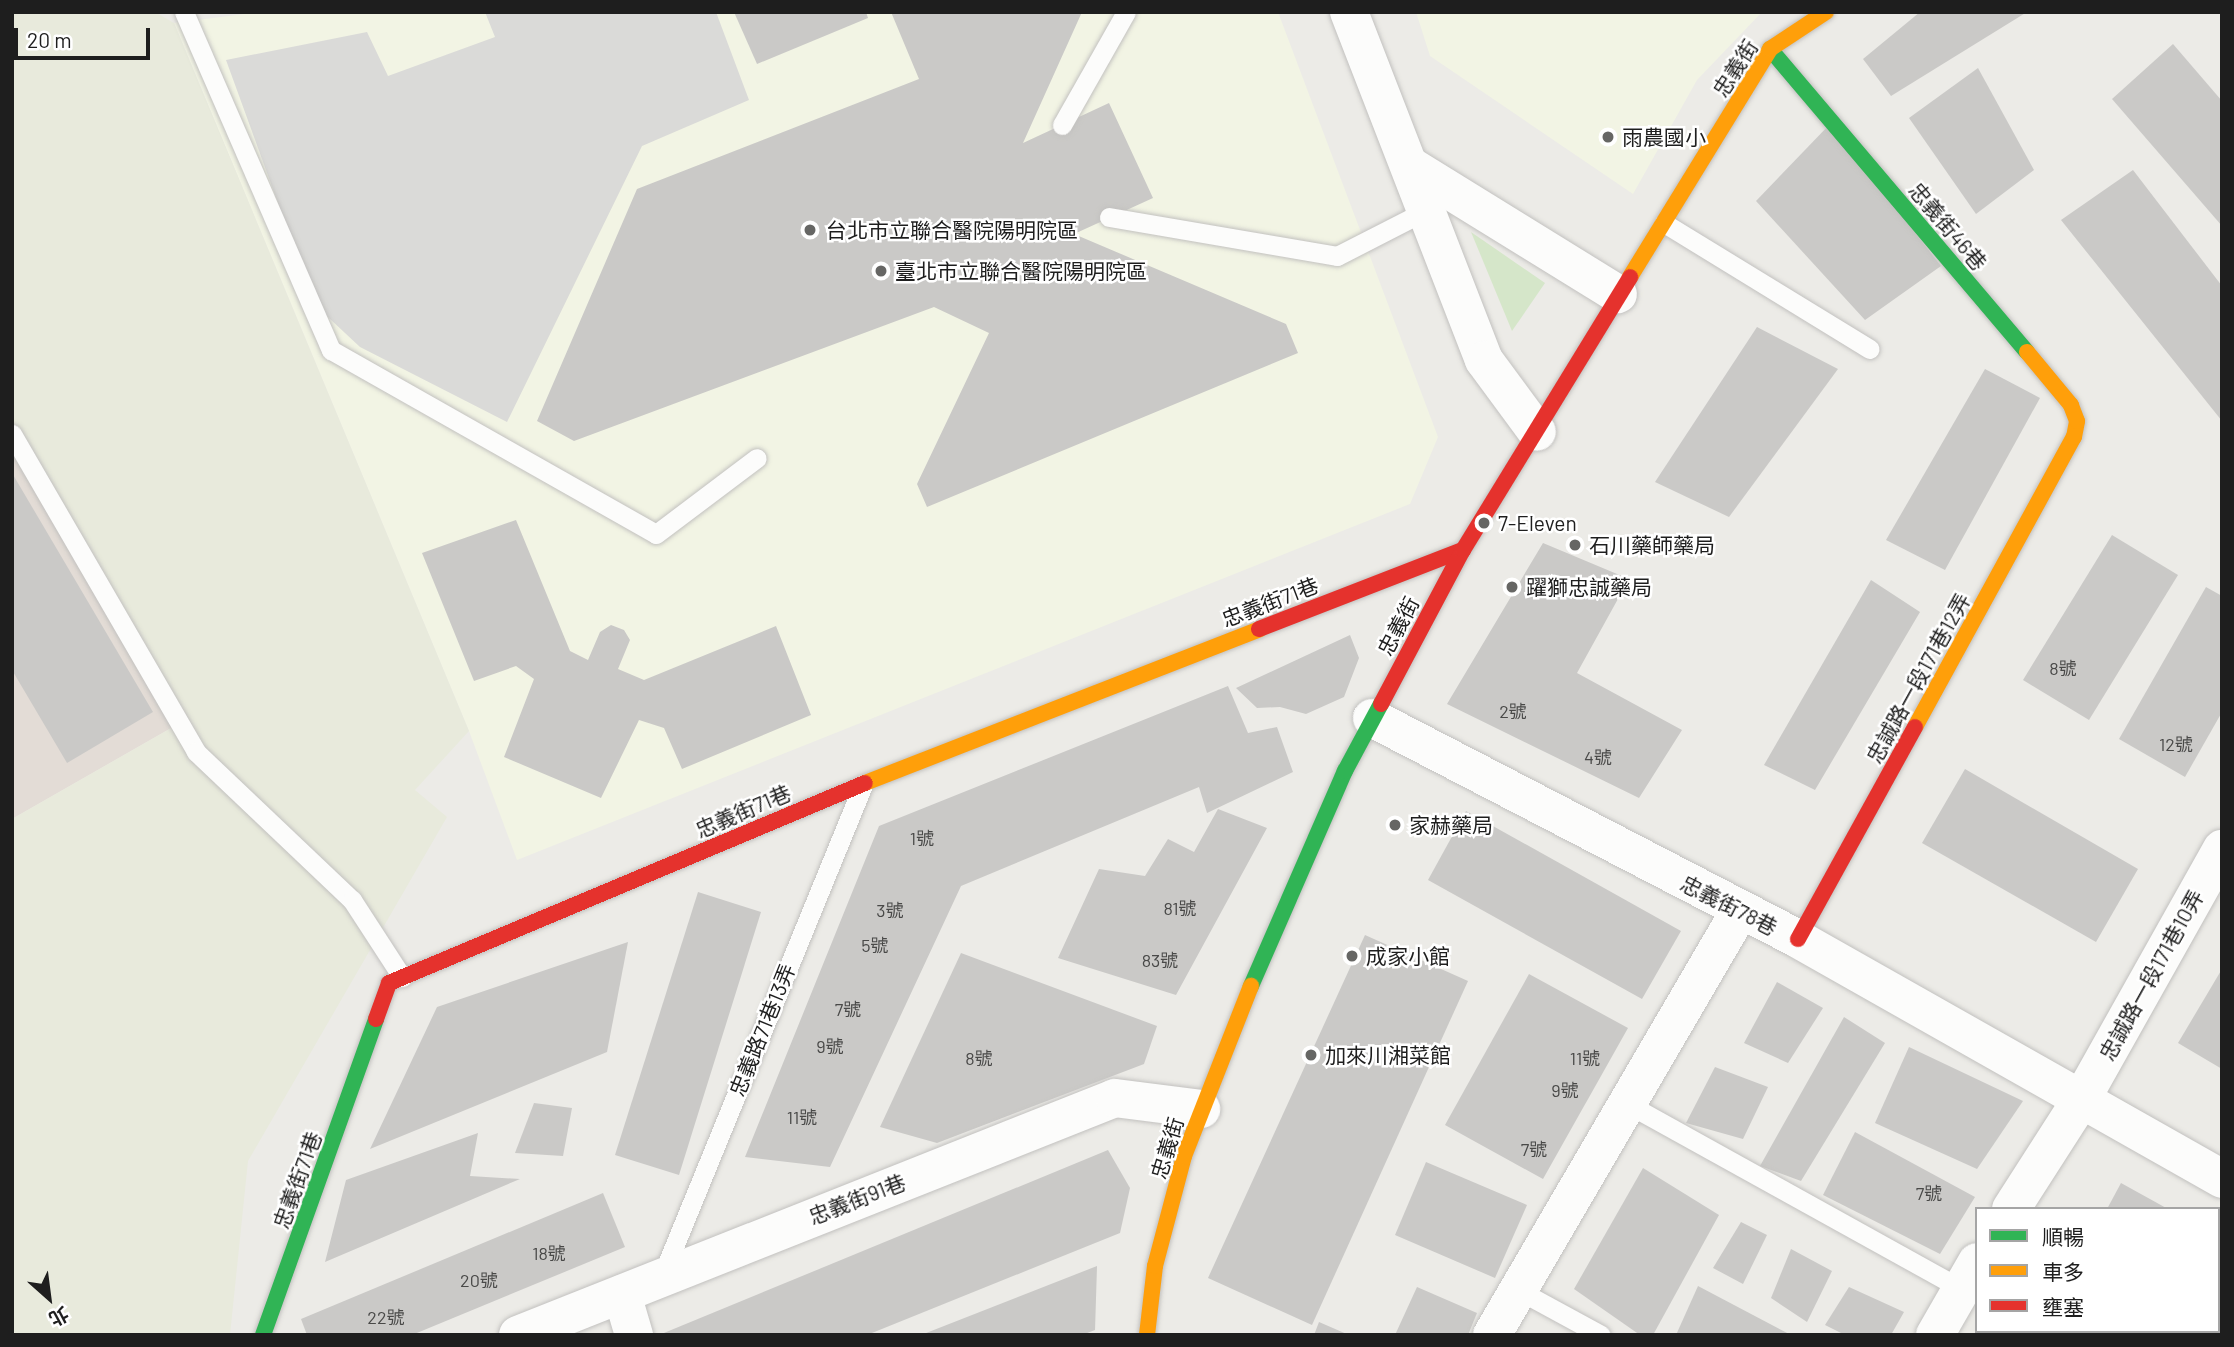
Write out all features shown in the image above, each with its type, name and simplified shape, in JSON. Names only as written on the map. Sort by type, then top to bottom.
[{"type":"street","points":[[1349,12],[1412,167],[1425,211],[1484,360],[1537,432]]},
{"type":"street","name":"忠義街","points":[[1147,1335],[1154,1266],[1201,1108],[1345,771],[1372,718],[1463,550],[1770,49],[1826,12]]},
{"type":"street","name":"忠義街46巷","points":[[1770,49],[2071,405],[2077,421],[2074,438]]},
{"type":"street","points":[[1412,167],[1618,294]]},
{"type":"street","name":"忠誠路一段171巷12弄","points":[[1798,939],[2074,438]]},
{"type":"street","name":"忠義街71巷","points":[[263,1335],[390,983],[863,784],[1463,550]]},
{"type":"street","name":"忠義街78巷","points":[[1372,718],[1739,912],[1798,939],[2222,1179]]},
{"type":"street","name":"忠誠路一段171巷10弄","points":[[2012,1207],[2081,1100],[2222,849]]},
{"type":"street","points":[[1492,1335],[1739,912]]},
{"type":"street","name":"忠義街91巷","points":[[518,1335],[1115,1098],[1201,1108]]},
{"type":"street","points":[[1935,1335],[1968,1275]]},
{"type":"street","points":[[622,1294],[634,1335]]},
{"type":"lane","points":[[184,12],[331,349],[656,534],[757,457]]},
{"type":"lane","points":[[1062,125],[1126,12]]},
{"type":"lane","points":[[1109,217],[1337,256],[1425,211]]},
{"type":"lane","points":[[1664,223],[1870,349]]},
{"type":"lane","points":[[12,435],[196,752],[352,900],[402,977]]},
{"type":"lane","name":"忠義路71巷13弄","points":[[662,1276],[863,784]]},
{"type":"lane","points":[[1626,1103],[1968,1275]]},
{"type":"lane","points":[[1518,1290],[1601,1335]]},
{"type":"shaded area","points":[[12,12],[155,12],[174,23],[469,731],[415,790],[447,817],[248,1161],[230,1335],[12,1335],[12,819],[173,727],[12,453]]},
{"type":"shaded area","name":"台北市立聯合醫院陽明院區","points":[[260,12],[1278,12],[1438,437],[1410,504],[517,860],[469,731],[174,23]]},
{"type":"shaded area","points":[[485,12],[716,12],[749,100],[642,146],[507,422],[360,347],[315,305],[226,60],[367,32],[388,76],[495,37]]},
{"type":"shaded area","name":"雨農國小","points":[[1416,12],[1762,12],[1697,80],[1633,194],[1430,56]]},
{"type":"shaded area","points":[[12,453],[173,727],[12,819]]},
{"type":"green space","points":[[1471,232],[1545,283],[1512,331]]},
{"type":"building","points":[[734,12],[866,12],[868,18],[757,64]]},
{"type":"building","name":"臺北市立聯合醫院陽明院區","points":[[891,12],[1082,12],[1023,143],[1109,103],[1153,198],[1074,234],[1286,324],[1298,353],[927,507],[917,484],[989,333],[934,307],[574,441],[537,421],[637,189],[919,79]]},
{"type":"building","points":[[1920,12],[2027,12],[1891,96],[1863,59]]},
{"type":"building","points":[[2173,44],[2222,101],[2222,226],[2112,99]]},
{"type":"building","points":[[1978,68],[2034,170],[1976,214],[1909,118]]},
{"type":"building","points":[[1830,124],[1941,266],[1865,320],[1756,201]]},
{"type":"building","points":[[2133,170],[2222,286],[2222,421],[2061,220]]},
{"type":"building","points":[[1757,327],[1838,369],[1729,517],[1655,482]]},
{"type":"building","points":[[1985,369],[2040,398],[1945,570],[1886,540]]},
{"type":"building","points":[[12,473],[153,712],[67,763],[12,670]]},
{"type":"building","points":[[516,520],[570,651],[588,660],[600,632],[611,625],[624,630],[630,640],[618,669],[644,680],[776,626],[811,715],[682,769],[664,728],[639,720],[601,798],[504,757],[534,679],[516,666],[474,681],[422,553]]},
{"type":"building","points":[[2112,535],[2178,575],[2089,720],[2023,680]]},
{"type":"building","points":[[1543,543],[1629,579],[1577,673],[1682,730],[1639,798],[1447,704]]},
{"type":"building","points":[[1871,580],[1920,612],[1815,790],[1764,765]]},
{"type":"building","points":[[2206,587],[2222,596],[2222,712],[2185,777],[2119,739]]},
{"type":"building","points":[[1350,635],[1359,658],[1344,697],[1306,714],[1280,707],[1257,708],[1236,688]]},
{"type":"building","points":[[1228,686],[1248,733],[1277,727],[1293,772],[1207,813],[1199,787],[961,886],[830,1167],[745,1157],[879,826]]},
{"type":"building","points":[[1965,769],[2138,869],[2096,942],[1922,843]]},
{"type":"building","points":[[1218,809],[1267,828],[1176,995],[1058,958],[1099,869],[1145,876],[1168,839],[1194,852]]},
{"type":"building","points":[[1466,811],[1681,931],[1642,999],[1428,880]]},
{"type":"building","points":[[698,892],[761,912],[679,1175],[615,1155]]},
{"type":"building","points":[[1365,935],[1468,981],[1312,1325],[1208,1278]]},
{"type":"building","points":[[628,942],[607,1052],[370,1149],[437,1007]]},
{"type":"building","points":[[961,953],[1157,1026],[1144,1064],[937,1143],[880,1127]]},
{"type":"building","points":[[2222,969],[2222,1069],[2178,1043]]},
{"type":"building","points":[[1529,974],[1628,1028],[1543,1179],[1445,1125]]},
{"type":"building","points":[[1777,982],[1823,1008],[1788,1063],[1744,1043]]},
{"type":"building","points":[[1844,1017],[1885,1043],[1801,1181],[1760,1166]]},
{"type":"building","points":[[1909,1047],[2023,1101],[1977,1169],[1875,1123]]},
{"type":"building","points":[[1715,1067],[1768,1087],[1743,1139],[1686,1123]]},
{"type":"building","points":[[534,1103],[572,1108],[563,1156],[515,1153]]},
{"type":"building","points":[[1855,1132],[1975,1197],[1940,1254],[1823,1195]]},
{"type":"building","points":[[478,1133],[470,1176],[520,1179],[325,1262],[346,1180]]},
{"type":"building","points":[[1108,1150],[1130,1188],[1120,1233],[867,1335],[659,1335]]},
{"type":"building","points":[[1426,1162],[1527,1205],[1495,1278],[1395,1235]]},
{"type":"building","points":[[1643,1168],[1719,1215],[1653,1335],[1640,1335],[1574,1289]]},
{"type":"building","points":[[2121,1183],[2164,1207],[2108,1207]]},
{"type":"building","points":[[603,1193],[625,1247],[412,1335],[307,1335],[301,1319]]},
{"type":"building","points":[[1741,1222],[1767,1235],[1743,1284],[1713,1268]]},
{"type":"building","points":[[1791,1249],[1832,1271],[1807,1322],[1771,1298]]},
{"type":"building","points":[[1097,1266],[1095,1330],[1082,1335],[921,1335]]},
{"type":"building","points":[[1698,1286],[1791,1335],[1676,1335]]},
{"type":"building","points":[[2220,1286],[2222,1335],[2203,1333],[2220,1333]]},
{"type":"building","points":[[1417,1287],[1477,1313],[1468,1335],[1395,1335]]},
{"type":"building","points":[[1849,1287],[1904,1312],[1891,1335],[1845,1335],[1825,1325]]},
{"type":"building","points":[[1319,1322],[1349,1335],[1314,1335]]},
{"type":"building","points":[[2038,1333],[2078,1333],[2037,1335]]},
{"type":"traffic: fast","points":[[1770,49],[2027,352]]},
{"type":"traffic: fast","points":[[1251,986],[1345,771],[1381,704]]},
{"type":"traffic: fast","points":[[263,1335],[376,1019]]},
{"type":"traffic: slow","points":[[1630,277],[1770,49],[1826,12]]},
{"type":"traffic: slow","points":[[1915,727],[2074,437],[2077,421],[2071,405],[2027,352]]},
{"type":"traffic: slow","points":[[865,783],[1259,629]]},
{"type":"traffic: slow","points":[[1147,1335],[1155,1266],[1184,1156],[1251,986]]},
{"type":"traffic: jam","points":[[1381,704],[1463,550],[1630,277]]},
{"type":"traffic: jam","points":[[1259,629],[1463,550]]},
{"type":"traffic: jam","points":[[1798,939],[1915,727]]},
{"type":"traffic: jam","points":[[376,1019],[389,983],[865,783]]},
{"type":"place","name":"雨農國小","points":[[1608,137]]},
{"type":"place","name":"台北市立聯合醫院陽明院區","points":[[810,230]]},
{"type":"place","name":"臺北市立聯合醫院陽明院區","points":[[881,271]]},
{"type":"place","name":"7-Eleven","points":[[1484,523]]},
{"type":"place","name":"石川藥師藥局","points":[[1575,545]]},
{"type":"place","name":"躍獅忠誠藥局","points":[[1512,587]]},
{"type":"place","name":"家赫藥局","points":[[1395,825]]},
{"type":"place","name":"成家小館","points":[[1352,956]]},
{"type":"place","name":"加來川湘菜館","points":[[1311,1055]]}]
